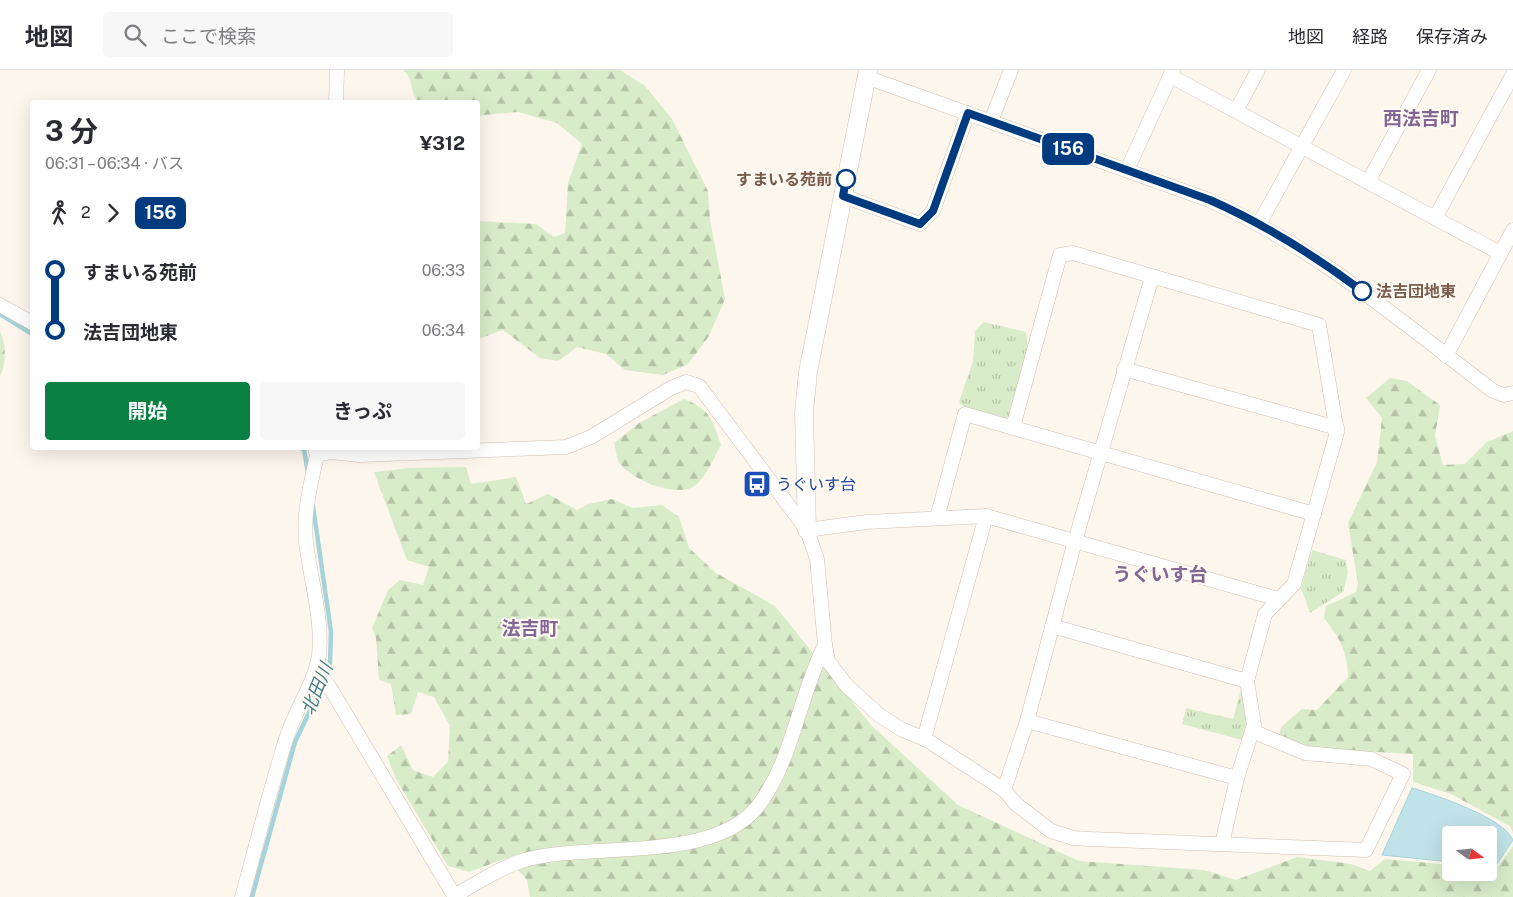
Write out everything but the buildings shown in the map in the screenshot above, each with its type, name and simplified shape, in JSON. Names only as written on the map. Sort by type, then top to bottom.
[{"type":"street","points":[[336,100],[337,70]]},
{"type":"street","points":[[992,121],[1011,70]]},
{"type":"street","points":[[1236,111],[1258,70]]},
{"type":"street","points":[[1259,224],[1344,70]]},
{"type":"street","points":[[1368,182],[1429,70]]},
{"type":"street","points":[[1127,170],[1172,72],[1236,111],[1301,147],[1500,253]]},
{"type":"street","points":[[1252,732],[1305,753],[1371,759],[1403,774],[1366,850],[1073,838],[1051,831],[1016,804],[1004,790],[924,739],[901,729],[879,715],[837,674],[828,661],[817,559],[807,530],[804,413],[808,372],[867,73],[968,113],[1210,200],[1259,224],[1337,272],[1513,407]]},
{"type":"street","points":[[1435,218],[1513,74]]},
{"type":"street","points":[[843,196],[920,224],[933,211],[968,113]]},
{"type":"street","points":[[1446,356],[1513,230]]},
{"type":"street","points":[[1013,427],[1060,255],[1072,253],[1319,325],[1337,428],[1294,584],[1265,614],[1247,681],[1254,725],[1237,778],[1222,844]]},
{"type":"street","points":[[1004,790],[1027,721],[1075,541],[1152,277]]},
{"type":"street","points":[[0,305],[30,322]]},
{"type":"street","points":[[1124,369],[1337,428]]},
{"type":"street","points":[[242,897],[287,735],[303,696],[316,672],[319,653],[319,629],[306,539],[306,508],[316,451],[360,455],[566,447],[591,437],[671,388],[686,382],[698,386],[807,530]]},
{"type":"street","points":[[1493,391],[1504,395],[1513,393]]},
{"type":"street","points":[[937,518],[965,414],[1314,514]]},
{"type":"street","points":[[807,530],[866,522],[986,516],[1278,599]]},
{"type":"street","points":[[924,739],[986,516]]},
{"type":"street","points":[[1052,626],[1247,681]]},
{"type":"street","points":[[316,672],[329,686],[455,897],[493,873],[522,861],[578,852],[681,844],[714,836],[740,823],[760,805],[776,779],[812,671],[825,645]]},
{"type":"street","points":[[1027,721],[1237,778]]},
{"type":"green space","points":[[403,70],[620,70],[645,86],[672,119],[708,191],[710,220],[725,299],[709,336],[688,364],[663,375],[625,370],[606,354],[577,347],[558,361],[540,358],[503,330],[480,338],[480,221],[536,224],[554,237],[565,233],[568,183],[582,144],[557,123],[518,112],[480,117],[480,100],[417,100]]},
{"type":"green space","points":[[984,322],[1026,332],[1028,347],[1010,415],[1005,419],[966,409],[959,402],[973,361],[975,331]]},
{"type":"green space","points":[[0,331],[4,342],[5,354],[0,376]]},
{"type":"green space","points":[[1390,378],[1407,381],[1440,405],[1435,436],[1443,465],[1465,464],[1487,442],[1513,431],[1513,833],[1510,826],[1451,794],[1413,782],[1413,754],[1304,748],[1279,736],[1281,727],[1302,709],[1317,710],[1348,677],[1348,668],[1342,645],[1324,618],[1326,606],[1356,592],[1358,584],[1348,523],[1377,462],[1382,418],[1366,398]]},
{"type":"green space","points":[[684,399],[700,407],[705,412],[716,429],[721,445],[705,474],[697,484],[693,487],[675,490],[653,485],[624,468],[617,458],[614,443],[639,423]]},
{"type":"green space","points":[[466,467],[471,484],[516,477],[526,504],[548,494],[577,510],[588,504],[612,499],[633,508],[662,505],[679,517],[689,548],[716,573],[775,606],[871,725],[958,805],[1079,861],[1204,870],[1236,880],[1297,857],[1351,864],[1370,871],[1385,859],[1442,864],[1442,881],[1498,881],[1498,866],[1513,846],[1513,897],[530,897],[527,880],[507,858],[469,872],[448,866],[396,779],[387,756],[401,745],[413,770],[433,777],[448,762],[450,726],[434,697],[418,692],[411,714],[396,715],[391,684],[379,680],[376,638],[372,628],[388,590],[400,580],[423,585],[429,567],[407,560],[374,472],[409,468]]},
{"type":"green space","points":[[1312,550],[1346,560],[1348,573],[1343,592],[1310,613],[1301,588]]},
{"type":"green space","points":[[1242,686],[1251,724],[1246,741],[1182,724],[1186,708],[1233,719]]},
{"type":"water","points":[[1412,788],[1468,808],[1497,824],[1513,840],[1498,862],[1498,826],[1442,826],[1442,861],[1382,855]]},
{"type":"waterway","name":"北田川","points":[[0,314],[30,333]]},
{"type":"waterway","name":"北田川","points":[[304,450],[308,473]]},
{"type":"waterway","name":"北田川","points":[[252,897],[295,742],[318,694],[330,663],[331,632],[313,506]]},
{"type":"bus line","name":"156","points":[[846,179],[843,196],[920,224],[933,211],[968,113],[1210,200],[1291,242],[1362,291]]},
{"type":"place","name":"すまいる苑前","points":[[846,179]]},
{"type":"place","name":"法吉団地東","points":[[1362,291]]},
{"type":"place","name":"うぐいす台","points":[[757,484]]},
{"type":"district","name":"西法吉町","points":[[1421,118]]},
{"type":"district","name":"うぐいす台","points":[[1160,574]]},
{"type":"district","name":"法吉町","points":[[530,628]]}]
